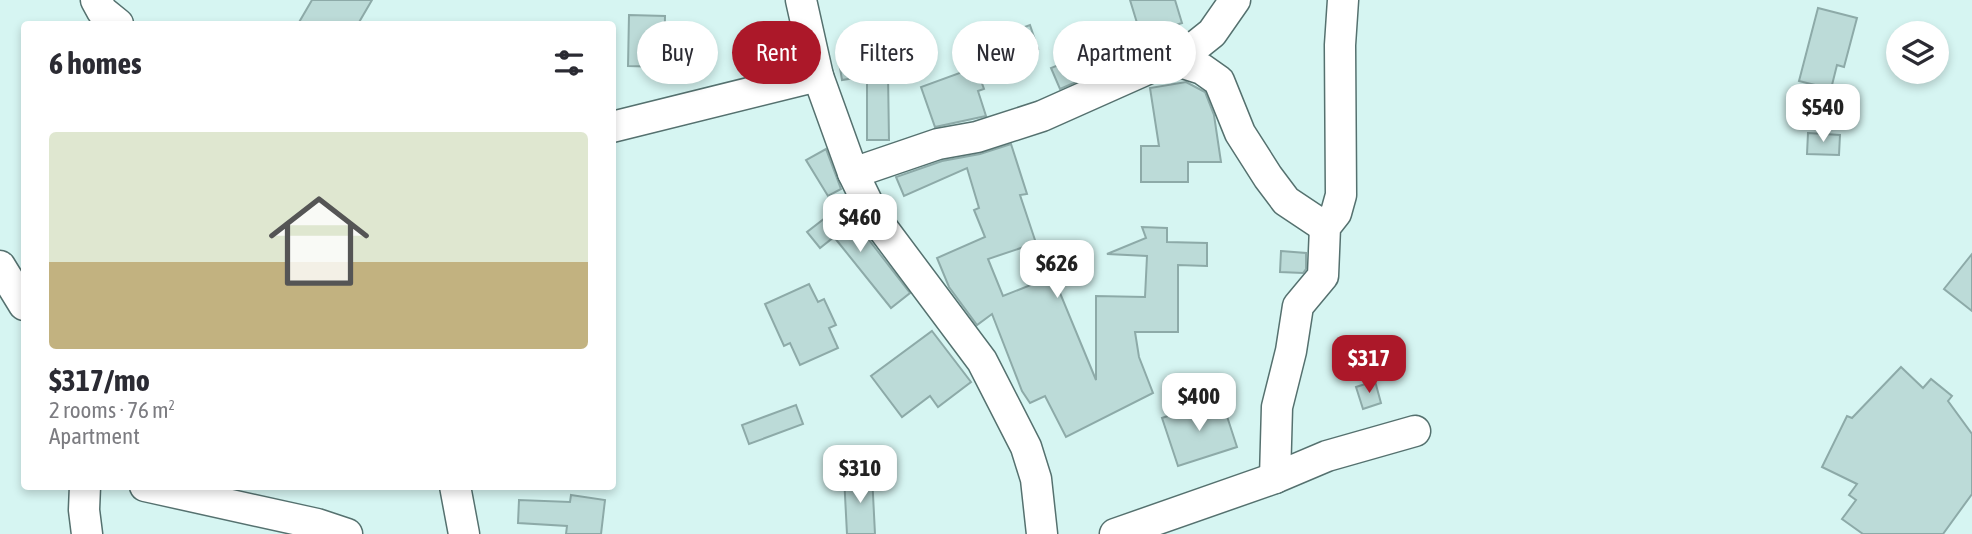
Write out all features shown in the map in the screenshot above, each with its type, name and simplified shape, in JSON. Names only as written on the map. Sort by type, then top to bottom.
[{"type":"street","points":[[96,0],[102,10],[115,21]]},
{"type":"street","points":[[801,0],[806,21]]},
{"type":"street","points":[[1196,46],[1213,33],[1235,0]]},
{"type":"street","points":[[1275,478],[1277,407],[1291,351],[1298,306],[1323,276],[1325,227],[1336,213],[1342,195],[1340,45],[1343,0]]},
{"type":"street","points":[[1196,67],[1219,81],[1240,133],[1286,201],[1325,227]]},
{"type":"street","points":[[616,126],[786,84]]},
{"type":"street","points":[[821,84],[853,173],[882,227],[982,361],[1026,447],[1036,479],[1042,534]]},
{"type":"street","points":[[853,173],[939,144],[977,137],[1042,116],[1114,84]]},
{"type":"street","points":[[0,266],[21,299]]},
{"type":"street","points":[[1115,534],[1275,478],[1327,456],[1415,431]]},
{"type":"street","points":[[85,490],[84,510],[88,534]]},
{"type":"street","points":[[163,490],[305,521],[347,534]]},
{"type":"street","points":[[457,490],[464,534]]},
{"type":"building","points":[[312,0],[372,0],[360,21],[300,21]]},
{"type":"building","points":[[1130,0],[1175,0],[1181,21],[1136,21]]},
{"type":"building","points":[[1818,8],[1857,18],[1844,67],[1837,65],[1831,89],[1799,81]]},
{"type":"building","points":[[629,15],[665,16],[665,21],[637,21],[637,66],[628,66]]},
{"type":"building","points":[[952,76],[952,84],[982,84],[984,89],[978,91],[986,116],[935,127],[921,87],[938,84],[938,81]]},
{"type":"building","points":[[867,84],[888,84],[889,140],[867,140]]},
{"type":"building","points":[[1058,84],[1072,84],[1060,89]]},
{"type":"building","points":[[1190,84],[1205,92],[1214,115],[1221,162],[1188,162],[1188,182],[1141,182],[1141,146],[1159,146],[1150,88]]},
{"type":"building","points":[[1808,133],[1840,135],[1839,155],[1807,154]]},
{"type":"building","points":[[1011,144],[1027,194],[1020,195],[1036,243],[988,259],[1003,296],[1053,276],[1096,380],[1096,296],[1145,297],[1147,256],[1107,254],[1146,238],[1142,227],[1167,228],[1167,242],[1207,243],[1207,266],[1178,265],[1178,332],[1135,332],[1139,357],[1153,393],[1066,437],[1045,396],[1030,403],[1022,391],[992,314],[977,325],[949,287],[937,258],[985,237],[974,210],[979,208],[967,168],[904,196],[896,177],[942,161],[980,154]]},
{"type":"building","points":[[826,149],[841,189],[828,196],[806,160]]},
{"type":"building","points":[[842,205],[910,293],[891,308],[834,237],[820,248],[807,232]]},
{"type":"building","points":[[1281,251],[1306,253],[1306,269],[1303,273],[1280,272]]},
{"type":"building","points":[[1972,254],[1972,311],[1944,289]]},
{"type":"building","points":[[809,284],[818,302],[824,299],[836,325],[829,328],[838,348],[800,365],[790,343],[784,346],[765,304]]},
{"type":"building","points":[[932,331],[971,382],[938,407],[930,396],[902,417],[871,376]]},
{"type":"building","points":[[1901,367],[1923,388],[1931,379],[1952,396],[1948,401],[1972,434],[1972,494],[1943,534],[1863,534],[1842,519],[1856,500],[1849,495],[1857,484],[1822,467],[1847,416],[1852,418]]},
{"type":"building","points":[[1375,381],[1381,403],[1363,409],[1356,387]]},
{"type":"building","points":[[1210,402],[1212,408],[1223,404],[1237,447],[1178,466],[1162,418]]},
{"type":"building","points":[[796,405],[803,424],[749,444],[742,425]]},
{"type":"building","points":[[872,475],[875,534],[847,534],[844,476]]},
{"type":"building","points":[[571,495],[605,500],[601,534],[566,534],[567,526],[518,523],[519,500],[570,502]]}]
